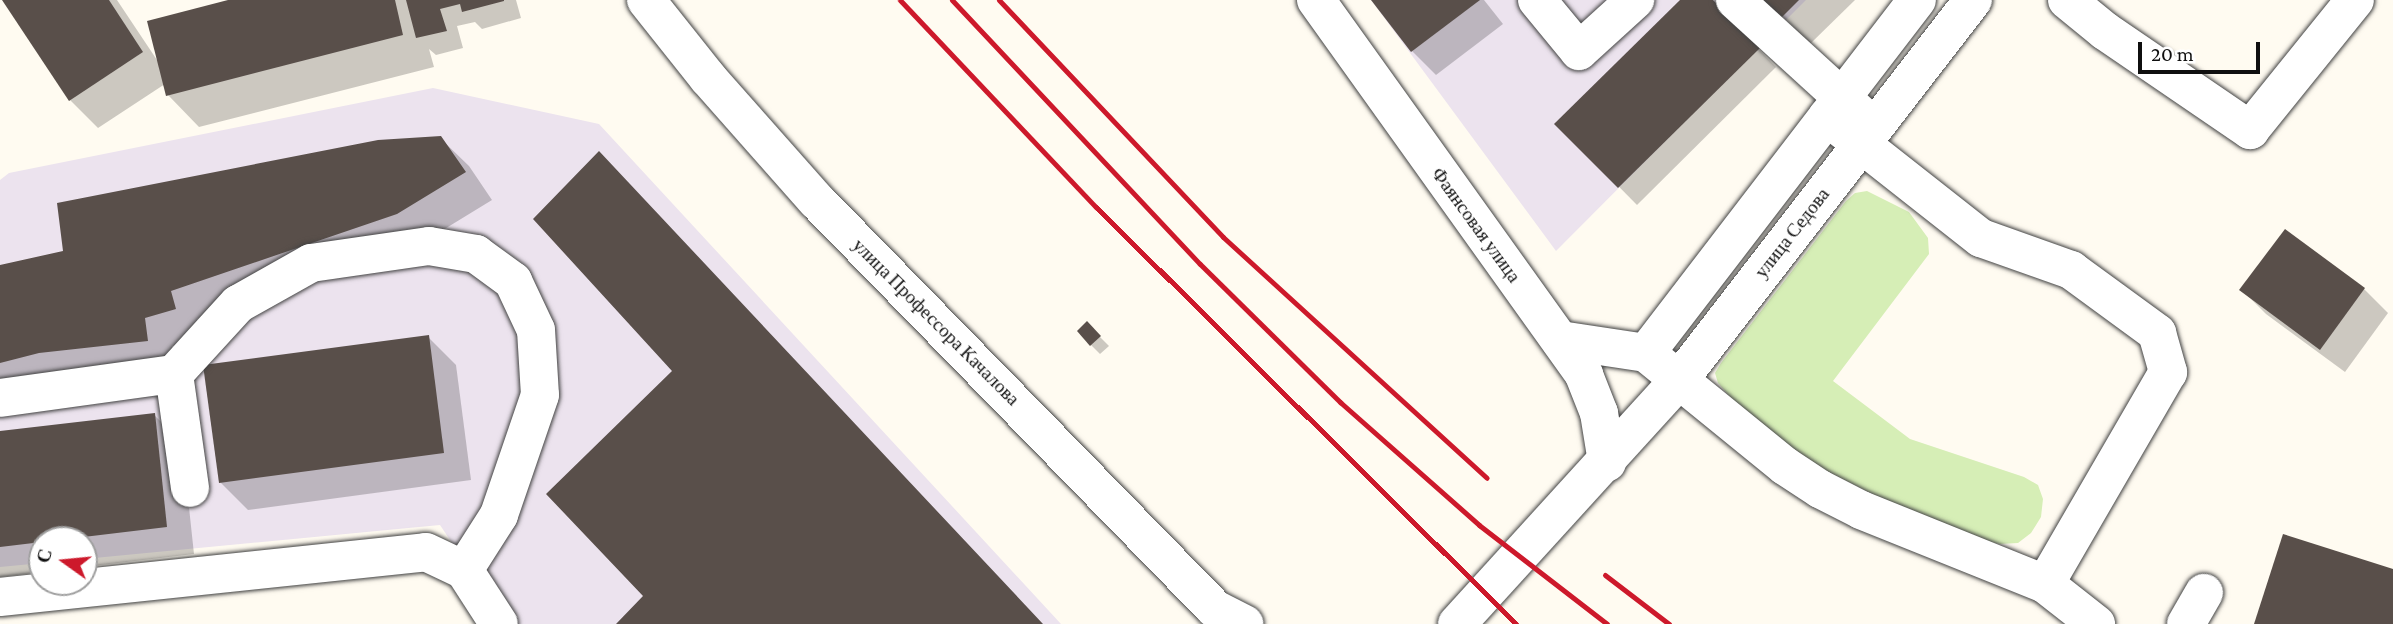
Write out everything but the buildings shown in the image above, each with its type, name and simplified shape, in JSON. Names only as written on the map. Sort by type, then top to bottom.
[{"type":"street","name":"улица Профессора Качалова","points":[[646,0],[708,78],[817,201],[1227,619]]},
{"type":"street","name":"Фаянсовая улица","points":[[1316,0],[1584,374],[1599,412],[1607,463]]},
{"type":"street","points":[[1537,0],[1579,51],[1634,0]]},
{"type":"street","points":[[1735,0],[1834,107],[1981,238],[2071,270],[2157,333],[2168,372],[2045,584]]},
{"type":"street","points":[[1646,353],[1917,0]]},
{"type":"street","name":"улица Седова","points":[[1457,624],[1607,463],[1680,379],[1973,0]]},
{"type":"street","points":[[2067,0],[2105,31],[2250,130],[2355,0]]},
{"type":"street","points":[[0,398],[174,374],[238,304],[311,263],[429,247],[476,254],[513,281],[536,330],[540,394],[499,514],[464,570]]},
{"type":"street","points":[[1560,340],[1646,353],[1784,466],[1820,489],[1861,510],[2045,584],[2096,624]]},
{"type":"street","points":[[174,374],[190,488]]},
{"type":"street","points":[[0,597],[426,552],[464,570],[499,624]]},
{"type":"shaded area","points":[[1371,0],[1806,0],[1556,251]]},
{"type":"shaded area","points":[[433,88],[599,124],[1061,624],[506,624],[440,525],[98,558],[98,526],[28,526],[28,564],[0,567],[0,180],[9,173]]},
{"type":"green space","points":[[1867,191],[1909,212],[1928,238],[1929,254],[1833,381],[1910,439],[2024,477],[2038,485],[2043,499],[2041,517],[2031,533],[2018,543],[2000,544],[1977,539],[1913,514],[1816,466],[1740,408],[1718,383],[1715,373],[1721,363],[1846,201],[1855,193]]},
{"type":"railway","points":[[900,0],[1096,207],[1516,624]]},
{"type":"railway","points":[[952,0],[1200,264],[1340,402],[1479,525],[1607,624]]},
{"type":"railway","points":[[999,0],[1223,237],[1487,478]]},
{"type":"railway","points":[[1605,575],[1669,624]]}]
